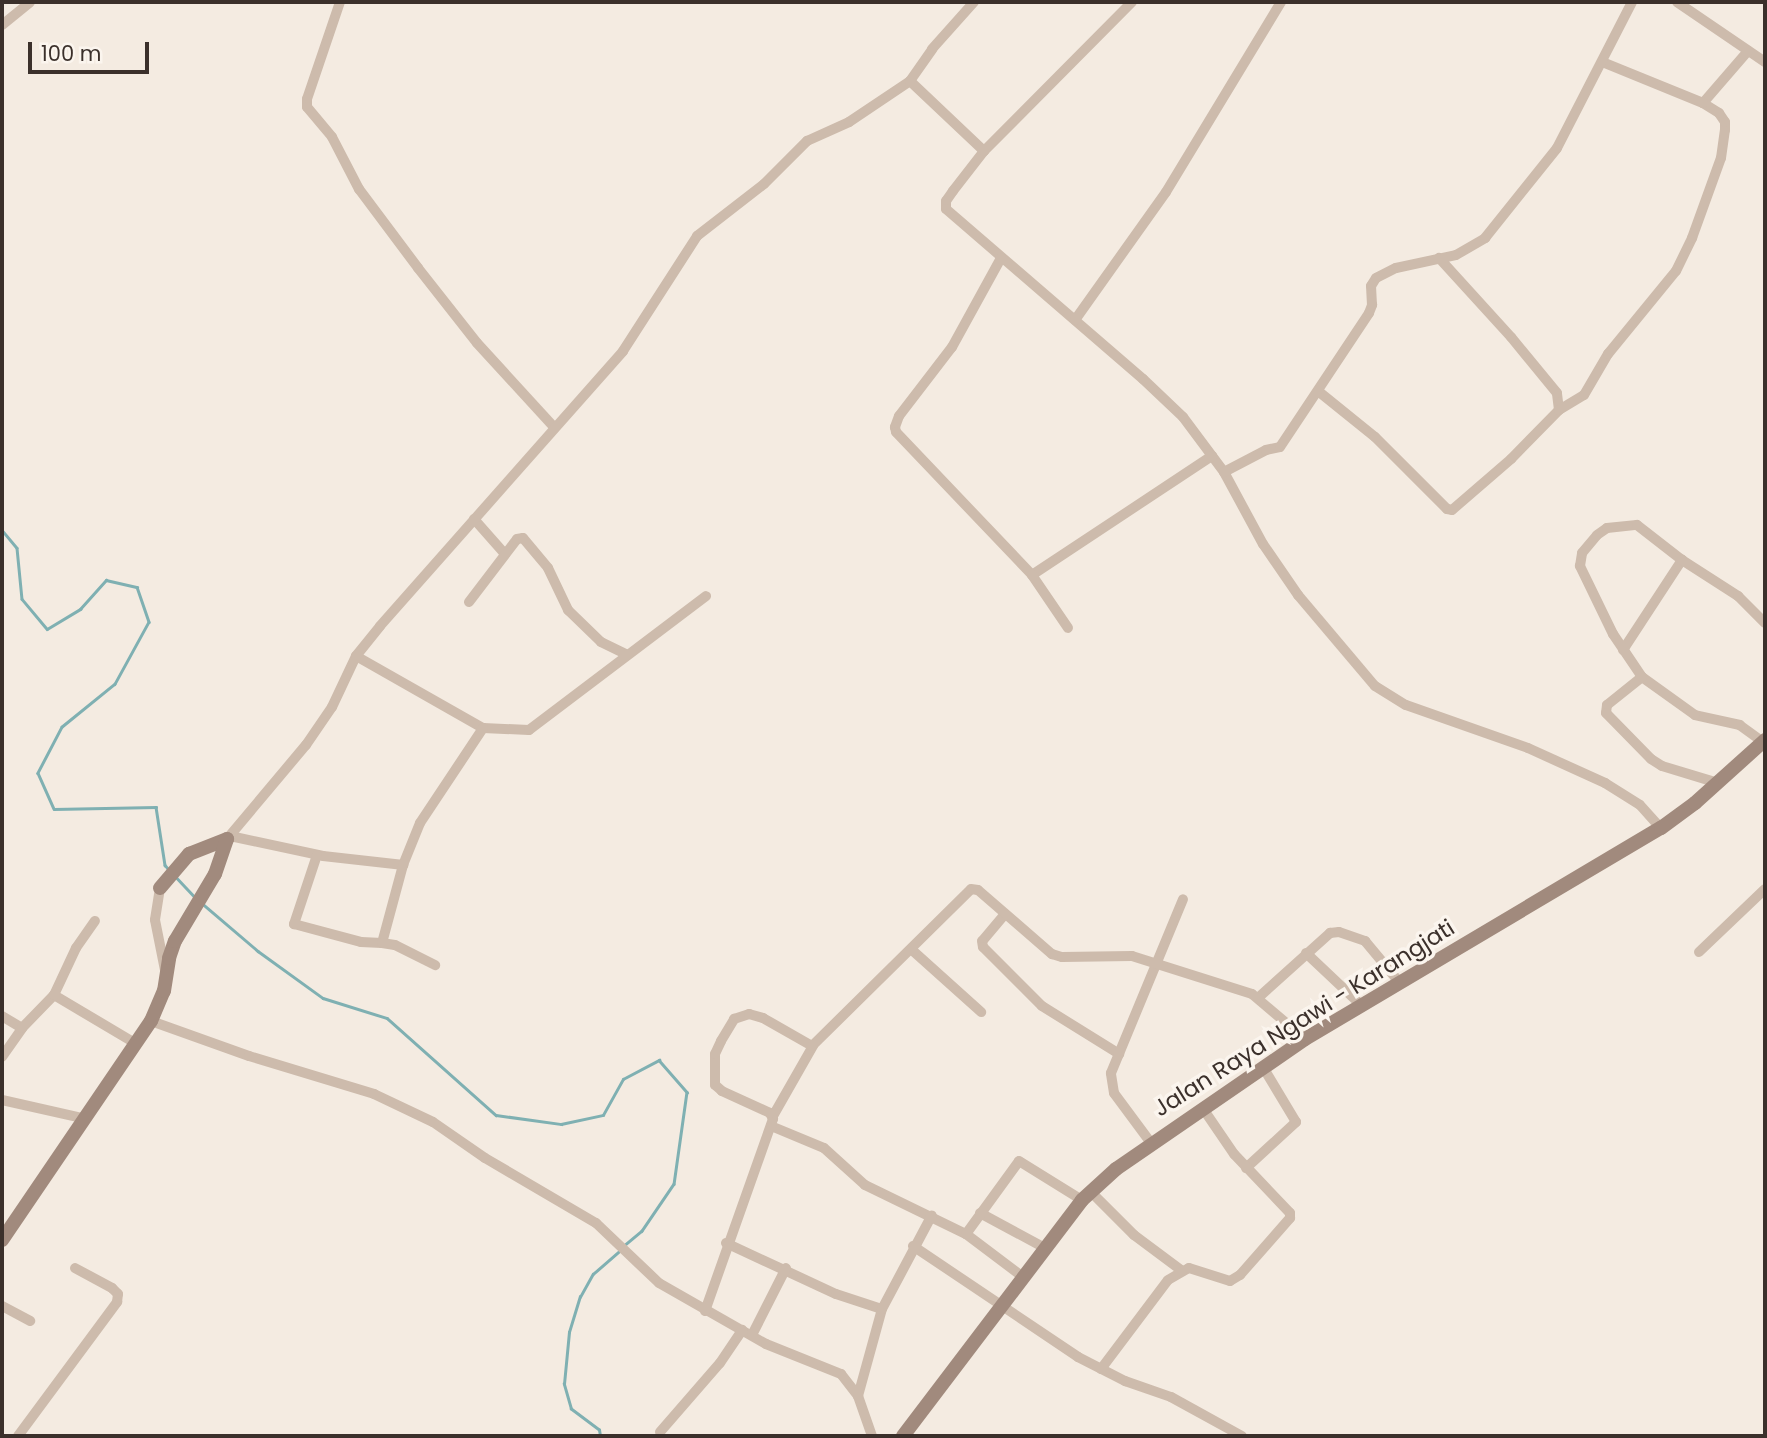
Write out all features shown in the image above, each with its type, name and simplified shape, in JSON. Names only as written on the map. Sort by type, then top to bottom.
[{"type":"street","points":[[2,25],[30,2]]},
{"type":"street","points":[[341,2],[307,99],[307,107],[332,137],[359,189],[418,268],[477,343],[554,427]]},
{"type":"street","points":[[4,1231],[86,1119],[150,1021],[164,991],[166,973],[180,931],[215,874],[228,838],[306,745],[332,707],[356,656],[623,351],[697,236],[764,184],[807,141],[849,122],[910,81],[974,2]]},
{"type":"street","points":[[1132,2],[984,151],[953,191],[945,206],[951,215],[1075,320],[1183,417],[1224,472],[1263,544],[1291,586],[1376,685],[1406,705],[1528,748],[1605,783],[1640,805],[1661,828]]},
{"type":"street","points":[[1075,320],[1166,192],[1281,2]]},
{"type":"street","points":[[1224,472],[1266,450],[1280,447],[1369,313],[1372,305],[1371,286],[1376,278],[1396,268],[1471,247],[1490,231],[1557,148],[1632,2]]},
{"type":"street","points":[[1677,2],[1765,62]]},
{"type":"street","points":[[1703,103],[1748,51]]},
{"type":"street","points":[[1318,391],[1375,437],[1447,509],[1452,510],[1511,459],[1559,410],[1584,395],[1608,354],[1676,271],[1692,238],[1721,158],[1726,126],[1719,113],[1703,103],[1602,62]]},
{"type":"street","points":[[910,81],[984,151]]},
{"type":"street","points":[[1001,258],[951,347],[899,416],[896,432],[1032,575],[1068,628]]},
{"type":"street","points":[[1439,258],[1511,337],[1557,393],[1559,410]]},
{"type":"street","points":[[1032,575],[1212,456]]},
{"type":"street","points":[[474,519],[505,554]]},
{"type":"street","points":[[1764,741],[1740,725],[1695,715],[1642,677],[1623,650],[1580,566],[1582,553],[1597,535],[1607,528],[1637,525],[1682,560],[1738,596],[1765,622]]},
{"type":"street","points":[[469,602],[517,539],[524,539],[548,568],[568,610],[601,642],[626,654]]},
{"type":"street","points":[[1623,650],[1682,560]]},
{"type":"street","points":[[356,656],[483,728],[519,731],[538,726],[626,654],[706,596]]},
{"type":"street","points":[[1642,677],[1607,705],[1606,713],[1651,759],[1662,766],[1718,783]]},
{"type":"street","points":[[382,943],[403,865],[420,823],[483,728]]},
{"type":"street","name":"Jalan Raya Ngawi - Karangjati","points":[[903,1436],[1087,1196],[1150,1143],[1203,1110],[1304,1039],[1536,899],[1661,828],[1718,783],[1764,741]]},
{"type":"street","points":[[166,973],[156,937],[157,900],[160,888],[195,850],[228,838],[317,855],[403,865]]},
{"type":"street","points":[[317,855],[294,924],[361,942],[402,948],[435,965]]},
{"type":"street","points":[[705,1311],[726,1243],[772,1121],[813,1046],[971,889],[978,890],[1042,946],[1062,957],[1119,954],[1156,962],[1259,997],[1304,1039]]},
{"type":"street","points":[[1699,952],[1765,889]]},
{"type":"street","points":[[1150,1143],[1114,1093],[1111,1073],[1184,899]]},
{"type":"street","points":[[1005,914],[982,941],[983,947],[1042,1006],[1119,1054]]},
{"type":"street","points":[[2,1057],[22,1028],[54,995],[76,948],[95,921]]},
{"type":"street","points":[[1259,997],[1330,933],[1352,934],[1365,942],[1400,983]]},
{"type":"street","points":[[912,950],[981,1012]]},
{"type":"street","points":[[1306,953],[1361,1005]]},
{"type":"street","points":[[54,995],[135,1043]]},
{"type":"street","points":[[813,1046],[807,1046],[763,1018],[749,1014],[734,1019],[715,1055],[715,1084],[772,1121],[824,1148],[865,1185],[932,1215],[966,1234],[1023,1277]]},
{"type":"street","points":[[2,1016],[22,1028]]},
{"type":"street","points":[[150,1021],[249,1056],[374,1094],[406,1108],[596,1223],[659,1283],[705,1311],[782,1351],[834,1370],[852,1384],[872,1436]]},
{"type":"street","points":[[1246,1168],[1296,1122],[1263,1068]]},
{"type":"street","points":[[2,1100],[86,1119]]},
{"type":"street","points":[[1101,1369],[1156,1294],[1181,1270],[1189,1268],[1230,1280],[1240,1275],[1290,1218],[1290,1213],[1246,1168],[1203,1110]]},
{"type":"street","points":[[966,1234],[1019,1161],[1087,1196],[1181,1270]]},
{"type":"street","points":[[981,1213],[1045,1248]]},
{"type":"street","points":[[858,1396],[882,1309],[913,1246],[932,1215]]},
{"type":"street","points":[[726,1243],[786,1268],[836,1294],[882,1309]]},
{"type":"street","points":[[913,1246],[1060,1347],[1101,1369],[1171,1396],[1242,1436]]},
{"type":"street","points":[[18,1436],[117,1302],[118,1294],[112,1288],[75,1268]]},
{"type":"street","points":[[752,1335],[786,1268]]},
{"type":"street","points":[[2,1306],[30,1321]]},
{"type":"street","points":[[660,1432],[720,1363],[741,1330]]},
{"type":"waterway","points":[[2,530],[17,548],[22,599],[47,629],[80,609],[106,580],[137,587],[149,622],[115,684],[62,727],[38,773],[54,809],[156,807],[165,865],[170,871]]},
{"type":"waterway","points":[[177,878],[194,896]]},
{"type":"waterway","points":[[204,905],[258,951],[323,998],[387,1018],[496,1115],[561,1124],[603,1115],[623,1079],[659,1060],[687,1092],[674,1184],[642,1231],[624,1246]]},
{"type":"waterway","points":[[600,1436],[599,1430],[571,1409],[564,1384],[569,1332],[580,1297],[593,1274],[619,1251]]}]
